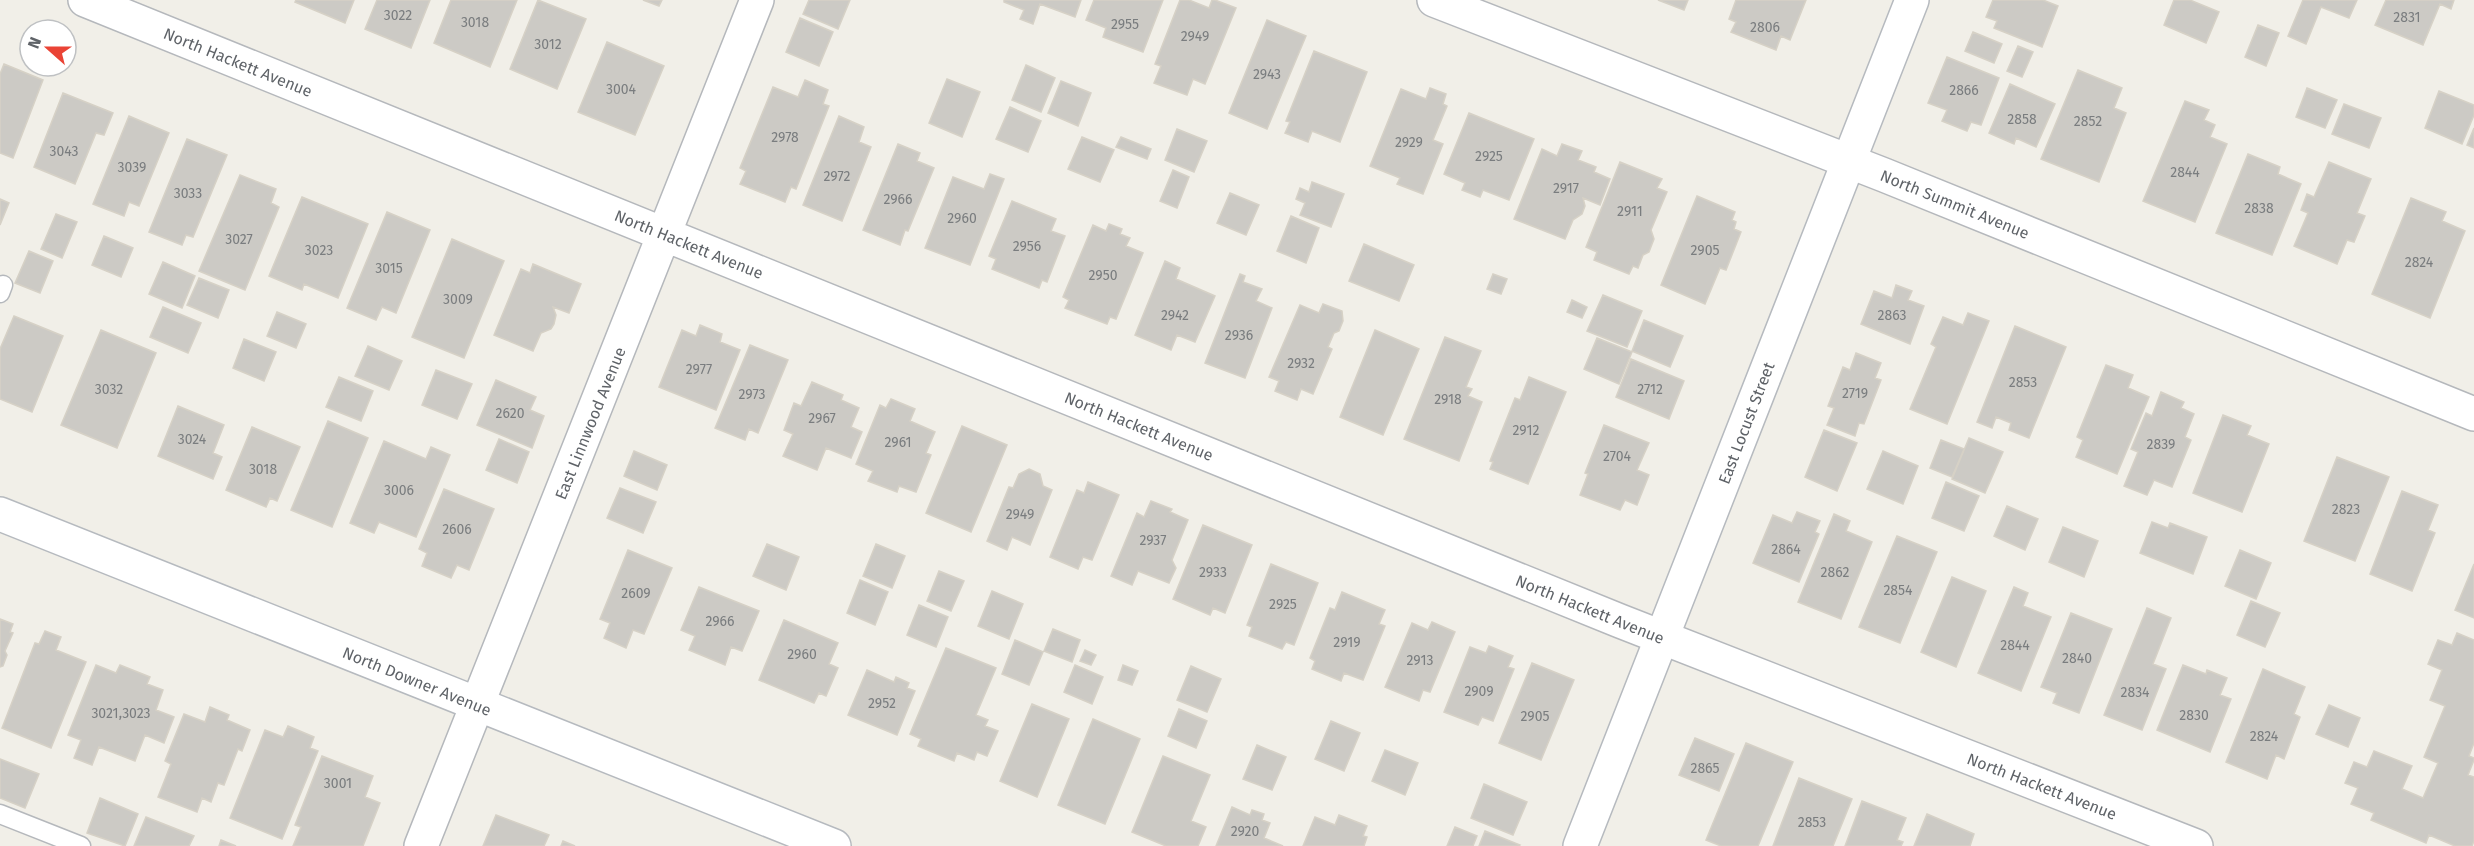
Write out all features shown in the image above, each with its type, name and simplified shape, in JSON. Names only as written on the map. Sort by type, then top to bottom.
[{"type":"street","name":"North Hackett Avenue","points":[[85,0],[1661,638],[2196,846]]},
{"type":"street","name":"East Linnwood Avenue","points":[[421,846],[757,0]]},
{"type":"street","name":"North Summit Avenue","points":[[1434,0],[1849,161],[2474,414]]},
{"type":"street","name":"East Locust Street","points":[[1580,846],[1912,0]]},
{"type":"street","name":"North Downer Avenue","points":[[0,514],[834,846]]},
{"type":"lane","points":[[0,814],[81,846]]},
{"type":"building","points":[[296,0],[354,0],[345,23],[295,2]]},
{"type":"building","points":[[377,0],[430,0],[411,48],[365,29]]},
{"type":"building","points":[[451,0],[517,0],[490,67],[434,43]]},
{"type":"building","points":[[538,0],[586,19],[557,89],[510,69]]},
{"type":"building","points":[[643,0],[662,0],[659,6]]},
{"type":"building","points":[[809,0],[850,0],[838,29],[803,14]]},
{"type":"building","points":[[1004,0],[1081,0],[1075,17],[1040,4],[1033,24],[1020,19],[1024,10]]},
{"type":"building","points":[[1094,0],[1163,0],[1143,52],[1103,37],[1106,28],[1086,20]]},
{"type":"building","points":[[1180,0],[1189,0],[1209,8],[1212,0],[1215,0],[1236,8],[1205,84],[1193,79],[1187,95],[1154,83],[1161,66],[1155,64]]},
{"type":"building","points":[[1658,0],[1688,0],[1684,10]]},
{"type":"building","points":[[1736,0],[1806,0],[1790,40],[1781,36],[1776,50],[1731,32],[1736,22],[1729,19]]},
{"type":"building","points":[[1993,0],[2043,0],[2058,6],[2042,47],[1994,28],[1997,21],[1986,17]]},
{"type":"building","points":[[2174,0],[2190,0],[2219,12],[2206,43],[2164,25]]},
{"type":"building","points":[[2303,0],[2357,0],[2349,18],[2321,7],[2306,44],[2288,36]]},
{"type":"building","points":[[2386,0],[2454,0],[2451,9],[2440,4],[2423,45],[2375,25]]},
{"type":"building","points":[[800,18],[833,32],[819,66],[786,52]]},
{"type":"building","points":[[1267,20],[1306,36],[1267,129],[1229,113]]},
{"type":"building","points":[[2258,25],[2279,33],[2266,66],[2245,57]]},
{"type":"building","points":[[1973,32],[2002,44],[1994,63],[1965,51]]},
{"type":"building","points":[[607,42],[664,66],[635,135],[578,112]]},
{"type":"building","points":[[2018,46],[2033,52],[2022,77],[2007,71]]},
{"type":"building","points":[[1314,51],[1367,72],[1340,142],[1312,131],[1308,142],[1285,133],[1290,122],[1286,121]]},
{"type":"building","points":[[1947,57],[1999,78],[1981,125],[1971,122],[1967,131],[1942,121],[1947,110],[1928,103]]},
{"type":"building","points":[[4,64],[18,70],[18,78],[43,80],[13,158],[0,153],[0,74]]},
{"type":"building","points":[[1026,65],[1055,78],[1041,112],[1012,100]]},
{"type":"building","points":[[2078,70],[2122,88],[2114,108],[2126,113],[2099,182],[2041,159]]},
{"type":"building","points":[[947,79],[980,92],[962,137],[929,123]]},
{"type":"building","points":[[805,80],[828,90],[823,104],[829,106],[796,189],[791,187],[785,202],[740,184],[746,171],[740,168],[773,87],[798,97]]},
{"type":"building","points":[[1061,81],[1091,93],[1078,126],[1048,113]]},
{"type":"building","points":[[2010,84],[2055,104],[2036,147],[2016,138],[2014,144],[1989,133]]},
{"type":"building","points":[[1430,88],[1446,94],[1443,104],[1447,106],[1433,140],[1443,144],[1423,194],[1397,184],[1400,178],[1370,166],[1401,89],[1426,99]]},
{"type":"building","points":[[2307,88],[2337,100],[2325,128],[2296,117]]},
{"type":"building","points":[[2439,91],[2474,105],[2474,115],[2462,144],[2425,128]]},
{"type":"building","points":[[63,93],[113,113],[104,135],[96,133],[75,184],[34,167]]},
{"type":"building","points":[[2185,101],[2209,110],[2204,120],[2215,125],[2210,137],[2227,144],[2195,222],[2143,201]]},
{"type":"building","points":[[2344,104],[2381,118],[2369,148],[2332,134]]},
{"type":"building","points":[[1010,107],[1041,121],[1028,152],[996,139]]},
{"type":"building","points":[[1469,113],[1534,139],[1509,200],[1483,190],[1480,197],[1462,190],[1465,183],[1444,174]]},
{"type":"building","points":[[129,116],[169,133],[139,206],[129,202],[124,216],[93,204]]},
{"type":"building","points":[[839,116],[864,127],[859,142],[871,147],[842,221],[803,205]]},
{"type":"building","points":[[2474,128],[2474,148],[2467,145]]},
{"type":"building","points":[[1177,129],[1207,141],[1194,172],[1165,160]]},
{"type":"building","points":[[1082,137],[1114,150],[1100,182],[1068,169]]},
{"type":"building","points":[[1121,137],[1151,149],[1147,159],[1116,147]]},
{"type":"building","points":[[187,139],[227,155],[193,237],[186,235],[182,245],[149,232]]},
{"type":"building","points":[[898,144],[920,153],[917,161],[934,168],[900,245],[863,230]]},
{"type":"building","points":[[1562,144],[1582,151],[1578,160],[1596,167],[1594,172],[1610,179],[1600,205],[1583,198],[1585,206],[1582,214],[1573,220],[1565,239],[1514,219],[1542,149],[1557,156]]},
{"type":"building","points":[[2248,154],[2280,167],[2278,174],[2301,184],[2272,255],[2216,233]]},
{"type":"building","points":[[1620,162],[1662,179],[1657,188],[1667,192],[1651,230],[1654,239],[1649,252],[1643,255],[1638,268],[1633,266],[1629,274],[1594,260],[1597,252],[1586,247]]},
{"type":"building","points":[[2329,162],[2371,179],[2357,213],[2365,216],[2354,242],[2347,240],[2337,264],[2294,246],[2308,213],[2301,210],[2307,194],[2314,197]]},
{"type":"building","points":[[1173,170],[1189,177],[1177,208],[1160,201]]},
{"type":"building","points":[[990,174],[1004,179],[970,265],[925,248],[953,177],[984,189]]},
{"type":"building","points":[[240,175],[276,189],[271,203],[279,207],[245,290],[199,271]]},
{"type":"building","points":[[1312,182],[1344,194],[1331,227],[1300,215],[1305,203],[1296,199],[1300,188],[1309,192]]},
{"type":"building","points":[[1230,193],[1259,205],[1246,235],[1217,223]]},
{"type":"building","points":[[1697,196],[1735,212],[1732,220],[1736,222],[1734,229],[1741,232],[1726,270],[1720,268],[1705,304],[1661,285]]},
{"type":"building","points":[[302,197],[368,224],[338,298],[304,284],[302,290],[269,276]]},
{"type":"building","points":[[2411,198],[2446,212],[2442,221],[2465,231],[2430,318],[2372,294]]},
{"type":"building","points":[[0,199],[9,203],[0,225]]},
{"type":"building","points":[[1012,201],[1056,219],[1051,231],[1065,236],[1047,282],[1042,280],[1039,288],[992,269],[996,259],[989,256]]},
{"type":"building","points":[[387,212],[430,230],[396,313],[382,307],[376,320],[347,308]]},
{"type":"building","points":[[56,214],[77,222],[62,258],[41,249]]},
{"type":"building","points":[[1291,216],[1319,228],[1306,263],[1277,251]]},
{"type":"building","points":[[1109,224],[1122,229],[1120,234],[1130,238],[1126,246],[1143,253],[1116,319],[1110,317],[1107,324],[1065,308],[1069,300],[1063,297],[1093,225],[1106,231]]},
{"type":"building","points":[[104,236],[133,248],[121,277],[92,265]]},
{"type":"building","points":[[452,239],[504,261],[464,358],[412,337]]},
{"type":"building","points":[[1364,244],[1414,265],[1399,301],[1349,281]]},
{"type":"building","points":[[29,251],[53,261],[40,293],[15,283]]},
{"type":"building","points":[[1165,261],[1180,268],[1176,279],[1215,296],[1195,342],[1177,335],[1171,350],[1135,335]]},
{"type":"building","points":[[163,262],[195,276],[182,308],[149,294]]},
{"type":"building","points":[[533,264],[581,284],[569,313],[553,307],[556,315],[554,324],[551,329],[541,333],[533,351],[494,335],[521,269],[530,273]]},
{"type":"building","points":[[1240,274],[1245,276],[1243,282],[1262,289],[1256,301],[1272,308],[1245,378],[1205,363]]},
{"type":"building","points":[[1493,274],[1507,279],[1501,294],[1487,289]]},
{"type":"building","points":[[199,278],[229,290],[218,318],[187,305]]},
{"type":"building","points":[[1896,285],[1912,291],[1908,300],[1924,306],[1910,344],[1861,324],[1874,291],[1892,298]]},
{"type":"building","points":[[1603,295],[1642,311],[1627,347],[1587,331]]},
{"type":"building","points":[[1572,300],[1587,307],[1582,318],[1567,312]]},
{"type":"building","points":[[1323,304],[1342,311],[1343,321],[1328,347],[1332,349],[1313,394],[1301,389],[1297,400],[1275,391],[1279,381],[1269,377],[1300,305],[1319,313]]},
{"type":"building","points":[[163,307],[201,323],[188,353],[150,337]]},
{"type":"building","points":[[277,312],[306,324],[296,348],[267,336]]},
{"type":"building","points":[[1968,313],[1989,321],[1947,424],[1910,409],[1936,347],[1931,344],[1943,317],[1963,325]]},
{"type":"building","points":[[14,316],[63,336],[32,412],[0,399],[0,349]]},
{"type":"building","points":[[1644,320],[1683,336],[1670,367],[1632,351]]},
{"type":"building","points":[[700,325],[722,334],[720,342],[740,350],[716,410],[659,387],[682,330],[696,336]]},
{"type":"building","points":[[2015,326],[2066,347],[2029,438],[2009,430],[2011,423],[1996,417],[1992,428],[1977,422]]},
{"type":"building","points":[[101,330],[156,353],[117,448],[61,425]]},
{"type":"building","points":[[1375,330],[1419,349],[1383,435],[1340,417]]},
{"type":"building","points":[[1445,337],[1481,351],[1466,387],[1472,389],[1468,396],[1482,402],[1459,461],[1404,439]]},
{"type":"building","points":[[1597,338],[1632,352],[1619,384],[1584,369]]},
{"type":"building","points":[[244,339],[276,352],[264,381],[233,368]]},
{"type":"building","points":[[750,345],[788,360],[758,433],[749,429],[745,440],[715,428]]},
{"type":"building","points":[[368,346],[402,361],[389,390],[355,376]]},
{"type":"building","points":[[1856,353],[1881,363],[1875,378],[1881,380],[1864,424],[1859,423],[1855,436],[1827,425],[1834,408],[1828,406],[1843,367],[1850,370]]},
{"type":"building","points":[[1631,359],[1684,381],[1669,419],[1616,397]]},
{"type":"building","points":[[2106,365],[2133,375],[2128,388],[2149,397],[2117,474],[2076,457],[2083,440],[2077,437]]},
{"type":"building","points":[[436,370],[472,384],[457,419],[422,405]]},
{"type":"building","points":[[339,377],[373,391],[361,421],[326,407]]},
{"type":"building","points":[[1529,377],[1566,392],[1528,484],[1490,469],[1493,462],[1490,461],[1515,398],[1520,400]]},
{"type":"building","points":[[496,380],[536,397],[530,410],[544,416],[532,448],[477,425]]},
{"type":"building","points":[[812,382],[843,395],[841,400],[859,408],[851,427],[862,432],[851,458],[826,448],[817,470],[783,456],[793,434],[784,430],[794,403],[801,406]]},
{"type":"building","points":[[2161,392],[2184,402],[2181,408],[2194,414],[2185,437],[2191,440],[2172,487],[2154,480],[2147,495],[2124,486],[2138,452],[2131,449],[2146,413],[2152,416]]},
{"type":"building","points":[[891,399],[915,409],[910,421],[935,432],[926,453],[931,455],[916,492],[899,486],[897,492],[868,481],[873,471],[856,464],[880,405],[886,408]]},
{"type":"building","points":[[178,406],[224,425],[213,453],[222,457],[213,479],[158,456]]},
{"type":"building","points":[[2223,415],[2251,426],[2247,435],[2269,444],[2242,512],[2193,493]]},
{"type":"building","points":[[328,421],[368,438],[332,527],[291,510]]},
{"type":"building","points":[[1604,425],[1649,443],[1637,470],[1649,475],[1637,505],[1625,500],[1620,510],[1580,495],[1588,474],[1585,473]]},
{"type":"building","points":[[962,426],[1007,445],[971,532],[926,513]]},
{"type":"building","points":[[252,427],[300,447],[277,501],[270,498],[266,507],[226,490]]},
{"type":"building","points":[[1824,430],[1857,443],[1837,491],[1805,477]]},
{"type":"building","points":[[1969,438],[2003,452],[1985,493],[1952,479]]},
{"type":"building","points":[[499,439],[529,452],[517,483],[486,470]]},
{"type":"building","points":[[1941,440],[1964,449],[1952,477],[1930,468]]},
{"type":"building","points":[[384,441],[426,459],[431,447],[450,455],[416,537],[379,522],[374,533],[350,523]]},
{"type":"building","points":[[634,451],[667,465],[657,490],[624,476]]},
{"type":"building","points":[[1883,451],[1918,466],[1903,504],[1867,489]]},
{"type":"building","points":[[2337,457],[2389,477],[2355,561],[2304,541]]},
{"type":"building","points":[[1029,469],[1040,474],[1043,486],[1052,490],[1030,545],[1012,537],[1007,550],[987,541],[1009,487],[1013,488],[1019,474]]},
{"type":"building","points":[[1088,482],[1119,495],[1092,560],[1083,557],[1078,569],[1050,557],[1077,490],[1084,493]]},
{"type":"building","points":[[1946,482],[1979,496],[1964,531],[1932,518]]},
{"type":"building","points":[[620,488],[656,502],[643,533],[607,518]]},
{"type":"building","points":[[444,489],[494,509],[469,570],[457,565],[451,578],[422,566],[427,553],[419,549]]},
{"type":"building","points":[[2402,491],[2438,505],[2428,530],[2435,533],[2412,591],[2370,574]]},
{"type":"building","points":[[1151,501],[1172,509],[1170,512],[1188,520],[1172,560],[1176,568],[1169,583],[1138,571],[1132,585],[1111,576],[1137,513],[1144,517]]},
{"type":"building","points":[[2007,506],[2038,519],[2025,550],[1994,536]]},
{"type":"building","points":[[1797,512],[1820,521],[1815,532],[1819,534],[1799,582],[1753,563],[1773,515],[1792,523]]},
{"type":"building","points":[[1834,514],[1850,521],[1846,531],[1872,542],[1841,619],[1798,602]]},
{"type":"building","points":[[2152,522],[2168,528],[2170,523],[2207,537],[2193,574],[2140,553]]},
{"type":"building","points":[[1203,525],[1252,545],[1225,613],[1213,608],[1210,615],[1173,599]]},
{"type":"building","points":[[2063,527],[2098,541],[2084,577],[2049,562]]},
{"type":"building","points":[[1897,536],[1937,552],[1900,643],[1859,627]]},
{"type":"building","points":[[767,544],[799,557],[786,590],[753,576]]},
{"type":"building","points":[[876,544],[905,556],[892,588],[863,576]]},
{"type":"building","points":[[628,550],[672,568],[644,634],[633,630],[626,648],[604,638],[610,623],[600,619]]},
{"type":"building","points":[[2240,550],[2271,563],[2256,599],[2225,586]]},
{"type":"building","points":[[1271,564],[1318,583],[1294,645],[1286,642],[1282,649],[1249,636],[1252,627],[1247,625]]},
{"type":"building","points":[[2474,564],[2474,618],[2455,610]]},
{"type":"building","points":[[939,571],[964,581],[951,611],[927,601]]},
{"type":"building","points":[[1952,577],[1986,591],[1956,667],[1921,652]]},
{"type":"building","points":[[860,580],[888,592],[875,625],[847,613]]},
{"type":"building","points":[[699,587],[759,611],[742,651],[731,647],[725,665],[689,650],[695,636],[681,630]]},
{"type":"building","points":[[2014,587],[2028,593],[2023,606],[2051,617],[2021,691],[1978,673]]},
{"type":"building","points":[[992,591],[1023,604],[1009,639],[978,626]]},
{"type":"building","points":[[1342,592],[1385,610],[1379,624],[1385,626],[1363,680],[1344,673],[1341,681],[1312,669],[1315,661],[1310,658],[1330,608],[1335,610]]},
{"type":"building","points":[[2251,601],[2280,613],[2265,647],[2237,635]]},
{"type":"building","points":[[919,605],[948,617],[936,647],[907,635]]},
{"type":"building","points":[[2147,608],[2171,618],[2153,664],[2166,669],[2142,730],[2104,715]]},
{"type":"building","points":[[2071,613],[2112,629],[2079,713],[2053,703],[2057,693],[2041,687]]},
{"type":"building","points":[[0,619],[13,624],[10,632],[13,633],[5,651],[7,655],[3,666],[0,667]]},
{"type":"building","points":[[784,620],[838,643],[829,664],[838,668],[826,696],[819,693],[814,703],[759,680]]},
{"type":"building","points":[[1432,622],[1455,632],[1430,692],[1423,690],[1419,701],[1385,687],[1412,623],[1428,630]]},
{"type":"building","points":[[1053,629],[1080,640],[1072,662],[1044,651]]},
{"type":"building","points":[[45,631],[61,637],[56,650],[86,662],[51,748],[2,728],[35,643],[39,644]]},
{"type":"building","points":[[2457,633],[2474,640],[2474,743],[2469,756],[2474,760],[2468,775],[2474,777],[2474,841],[2472,846],[2455,846],[2429,835],[2426,843],[2371,820],[2374,813],[2351,804],[2358,788],[2345,783],[2354,762],[2367,767],[2374,751],[2412,766],[2402,789],[2423,798],[2438,763],[2424,757],[2445,706],[2430,700],[2442,670],[2428,664],[2438,640],[2452,645]]},
{"type":"building","points":[[1015,640],[1043,652],[1029,685],[1002,674]]},
{"type":"building","points":[[1489,646],[1513,656],[1508,667],[1514,669],[1493,721],[1482,717],[1478,725],[1444,712],[1470,647],[1486,653]]},
{"type":"building","points":[[946,648],[996,668],[976,715],[988,720],[985,726],[998,731],[987,756],[977,752],[974,760],[957,753],[954,761],[918,746],[921,739],[910,734]]},
{"type":"building","points":[[1085,650],[1096,655],[1091,665],[1080,661]]},
{"type":"building","points":[[1532,663],[1574,680],[1541,760],[1499,743]]},
{"type":"building","points":[[96,665],[116,673],[120,665],[150,677],[147,684],[163,690],[156,710],[174,717],[164,743],[145,735],[135,761],[99,747],[92,765],[74,758],[81,740],[68,735]]},
{"type":"building","points":[[1075,665],[1103,677],[1092,704],[1064,692]]},
{"type":"building","points":[[1123,665],[1138,671],[1132,685],[1118,680]]},
{"type":"building","points":[[2183,665],[2206,674],[2207,670],[2227,678],[2220,695],[2231,699],[2210,752],[2157,730]]},
{"type":"building","points":[[1191,666],[1221,679],[1207,712],[1177,700]]},
{"type":"building","points":[[2263,669],[2305,687],[2294,714],[2300,717],[2284,759],[2276,755],[2267,779],[2226,762]]},
{"type":"building","points":[[867,670],[894,682],[896,677],[909,683],[907,688],[915,691],[897,735],[848,715]]},
{"type":"building","points":[[1032,704],[1069,719],[1037,797],[1000,781]]},
{"type":"building","points":[[2329,705],[2360,718],[2348,747],[2316,734]]},
{"type":"building","points":[[210,707],[229,715],[227,720],[250,730],[242,751],[238,749],[224,785],[218,783],[211,802],[202,798],[197,812],[158,797],[171,764],[165,761],[184,714],[205,722]]},
{"type":"building","points":[[1179,709],[1207,721],[1196,748],[1168,736]]},
{"type":"building","points":[[1093,719],[1140,739],[1105,824],[1058,805]]},
{"type":"building","points":[[1331,721],[1360,733],[1344,771],[1315,759]]},
{"type":"building","points":[[288,726],[314,737],[310,748],[318,751],[282,839],[230,818],[265,730],[283,737]]},
{"type":"building","points":[[1695,738],[1734,754],[1719,791],[1679,775]]},
{"type":"building","points":[[1746,743],[1793,762],[1758,846],[1721,846],[1706,840]]},
{"type":"building","points":[[1257,745],[1286,757],[1272,790],[1243,779]]},
{"type":"building","points":[[1385,750],[1418,763],[1405,795],[1372,781]]},
{"type":"building","points":[[322,756],[373,776],[365,797],[380,803],[363,846],[293,846],[301,827],[295,825]]},
{"type":"building","points":[[1163,756],[1210,775],[1191,821],[1206,827],[1198,846],[1166,846],[1132,832]]},
{"type":"building","points":[[0,759],[39,774],[25,808],[0,798]]},
{"type":"building","points":[[1799,778],[1852,799],[1833,846],[1773,846]]},
{"type":"building","points":[[1484,784],[1527,802],[1513,835],[1471,818]]},
{"type":"building","points":[[100,798],[138,814],[125,846],[87,833]]},
{"type":"building","points":[[1862,801],[1906,818],[1897,840],[1903,842],[1901,846],[1845,846]]},
{"type":"building","points":[[1232,807],[1250,815],[1252,810],[1264,814],[1262,820],[1270,823],[1264,838],[1283,846],[1216,846]]},
{"type":"building","points":[[1927,814],[1974,834],[1970,846],[1914,846]]},
{"type":"building","points":[[496,815],[549,835],[544,846],[483,846]]},
{"type":"building","points":[[1339,815],[1367,826],[1363,836],[1367,837],[1364,846],[1303,846],[1315,817],[1335,825]]},
{"type":"building","points":[[146,817],[194,836],[189,846],[134,846]]},
{"type":"building","points":[[1455,827],[1477,836],[1473,846],[1447,846]]},
{"type":"building","points":[[1485,831],[1520,845],[1479,846]]},
{"type":"building","points":[[221,840],[236,846],[219,846]]},
{"type":"building","points":[[563,841],[575,846],[561,846]]}]
